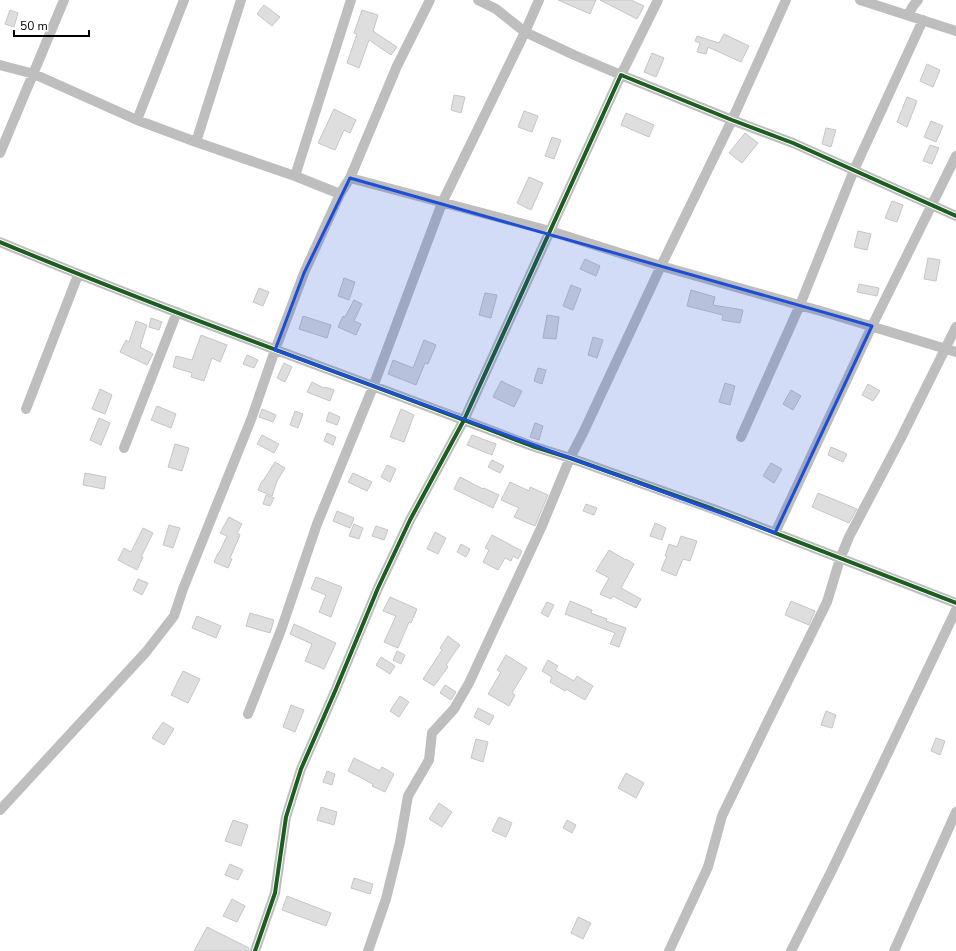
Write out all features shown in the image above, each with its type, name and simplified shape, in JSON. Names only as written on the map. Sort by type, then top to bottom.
[{"type":"street","points":[[0,153],[64,0]]},
{"type":"street","points":[[137,120],[184,0]]},
{"type":"street","points":[[196,142],[241,0]]},
{"type":"street","points":[[294,176],[351,0]]},
{"type":"street","points":[[0,810],[146,652],[174,616],[183,589],[252,417],[304,273],[340,194],[350,178],[397,66],[430,0]]},
{"type":"street","points":[[478,0],[496,9],[525,32],[574,55],[732,120],[793,143],[956,216]]},
{"type":"street","points":[[248,714],[280,630],[317,524],[373,387],[442,203],[525,32],[538,0]]},
{"type":"street","points":[[255,951],[276,893],[286,817],[301,769],[378,588],[410,520],[464,420],[621,75],[657,0]]},
{"type":"street","points":[[368,951],[386,899],[400,842],[408,796],[429,760],[432,733],[454,709],[469,683],[541,528],[570,458],[732,120],[786,0]]},
{"type":"street","points":[[860,0],[956,31]]},
{"type":"street","points":[[908,15],[918,0]]},
{"type":"street","points":[[741,437],[800,305],[854,170],[923,20]]},
{"type":"street","points":[[0,65],[34,74],[137,120],[340,194]]},
{"type":"street","points":[[775,533],[872,326],[956,156]]},
{"type":"street","points":[[350,178],[550,231],[661,266],[800,305],[956,352]]},
{"type":"street","points":[[0,242],[78,275],[275,350],[532,446],[713,509],[956,603]]},
{"type":"street","points":[[26,408],[78,275]]},
{"type":"street","points":[[124,448],[177,312]]},
{"type":"street","points":[[668,951],[708,867],[722,816],[827,602],[840,559],[849,537],[901,438],[956,327]]},
{"type":"street","points":[[791,951],[832,870],[956,610]]},
{"type":"street","points":[[894,951],[956,812]]},
{"type":"highlighted area","points":[[350,178],[872,326],[775,533],[275,350],[304,273]]},
{"type":"building","points":[[558,0],[596,0],[590,14]]},
{"type":"building","points":[[600,0],[631,0],[644,6],[637,19]]},
{"type":"building","points":[[264,5],[280,17],[272,26],[257,14]]},
{"type":"building","points":[[10,10],[18,13],[14,27],[5,24]]},
{"type":"building","points":[[362,10],[378,15],[373,31],[397,47],[391,55],[369,40],[359,68],[347,63],[357,34],[354,33]]},
{"type":"building","points":[[724,34],[749,46],[741,62],[708,47],[706,54],[697,52],[700,43],[695,41],[697,36],[719,43]]},
{"type":"building","points":[[652,53],[664,58],[656,77],[644,72]]},
{"type":"building","points":[[927,64],[940,70],[933,87],[920,81]]},
{"type":"building","points":[[454,95],[465,97],[461,113],[451,110]]},
{"type":"building","points":[[907,97],[917,101],[907,127],[897,122]]},
{"type":"building","points":[[334,109],[356,120],[350,133],[344,130],[335,150],[318,143]]},
{"type":"building","points":[[524,111],[538,116],[532,132],[518,127]]},
{"type":"building","points":[[626,113],[654,125],[649,137],[621,125]]},
{"type":"building","points":[[931,121],[943,126],[936,142],[924,137]]},
{"type":"building","points":[[826,128],[836,130],[831,147],[822,144]]},
{"type":"building","points":[[745,133],[758,143],[742,163],[729,153]]},
{"type":"building","points":[[552,137],[561,140],[554,159],[545,156]]},
{"type":"building","points":[[930,145],[939,148],[932,164],[923,161]]},
{"type":"building","points":[[529,177],[543,183],[531,210],[517,203]]},
{"type":"building","points":[[892,201],[903,205],[897,222],[885,218]]},
{"type":"building","points":[[858,231],[871,234],[867,250],[854,247]]},
{"type":"building","points":[[928,258],[940,260],[936,281],[924,279]]},
{"type":"building","points":[[585,259],[600,266],[596,276],[580,269]]},
{"type":"building","points":[[344,278],[355,282],[349,300],[338,296]]},
{"type":"building","points":[[859,284],[879,288],[877,296],[857,292]]},
{"type":"building","points":[[571,285],[581,289],[573,310],[563,306]]},
{"type":"building","points":[[259,288],[269,292],[263,306],[253,302]]},
{"type":"building","points":[[691,290],[715,297],[713,305],[743,310],[740,323],[722,320],[723,315],[687,306]]},
{"type":"building","points":[[485,293],[497,295],[491,318],[479,315]]},
{"type":"building","points":[[354,300],[362,304],[354,321],[361,324],[356,335],[338,327],[343,316],[345,317]]},
{"type":"building","points":[[547,315],[559,317],[556,339],[543,338]]},
{"type":"building","points":[[303,316],[331,325],[327,338],[299,329]]},
{"type":"building","points":[[151,318],[162,322],[159,330],[149,327]]},
{"type":"building","points":[[136,321],[147,325],[140,347],[153,354],[147,365],[120,352],[126,340],[129,342]]},
{"type":"building","points":[[201,335],[227,345],[220,362],[212,358],[204,381],[191,377],[192,373],[173,367],[176,356],[192,360]]},
{"type":"building","points":[[593,337],[603,340],[597,358],[588,355]]},
{"type":"building","points":[[424,340],[436,345],[428,364],[425,363],[416,385],[388,374],[393,360],[413,368]]},
{"type":"building","points":[[247,355],[258,360],[254,368],[243,364]]},
{"type":"building","points":[[284,363],[292,367],[285,382],[277,378]]},
{"type":"building","points":[[538,368],[546,370],[542,384],[534,381]]},
{"type":"building","points":[[501,381],[522,391],[514,407],[493,397]]},
{"type":"building","points":[[312,382],[324,388],[334,390],[330,401],[307,392]]},
{"type":"building","points":[[725,383],[735,386],[730,405],[719,402]]},
{"type":"building","points":[[868,384],[880,391],[873,401],[862,395]]},
{"type":"building","points":[[100,389],[112,395],[105,414],[92,409]]},
{"type":"building","points":[[791,390],[801,396],[793,410],[783,404]]},
{"type":"building","points":[[157,406],[176,414],[171,428],[151,420]]},
{"type":"building","points":[[262,409],[276,415],[273,422],[259,417]]},
{"type":"building","points":[[401,409],[414,415],[404,442],[390,437]]},
{"type":"building","points":[[295,411],[303,414],[298,428],[290,425]]},
{"type":"building","points":[[329,412],[340,417],[337,425],[326,421]]},
{"type":"building","points":[[99,418],[110,423],[101,445],[90,440]]},
{"type":"building","points":[[535,423],[543,426],[539,440],[530,437]]},
{"type":"building","points":[[327,433],[336,437],[333,445],[324,441]]},
{"type":"building","points":[[262,435],[279,444],[274,453],[257,444]]},
{"type":"building","points":[[472,435],[496,444],[492,455],[467,445]]},
{"type":"building","points":[[175,444],[189,448],[182,471],[168,467]]},
{"type":"building","points":[[831,447],[847,454],[843,462],[828,455]]},
{"type":"building","points":[[492,460],[504,466],[500,473],[488,467]]},
{"type":"building","points":[[275,462],[285,468],[277,481],[272,496],[258,490],[262,481]]},
{"type":"building","points":[[771,463],[782,469],[774,483],[763,476]]},
{"type":"building","points":[[387,465],[396,469],[390,482],[381,477]]},
{"type":"building","points":[[85,473],[106,477],[104,489],[83,485]]},
{"type":"building","points":[[353,473],[372,482],[367,491],[348,482]]},
{"type":"building","points":[[460,477],[483,489],[484,488],[499,495],[493,508],[454,489]]},
{"type":"building","points":[[510,482],[529,491],[530,487],[548,495],[535,526],[514,517],[519,508],[501,500]]},
{"type":"building","points":[[818,493],[857,509],[849,523],[812,507]]},
{"type":"building","points":[[266,495],[274,498],[270,506],[263,504]]},
{"type":"building","points":[[586,504],[597,508],[594,515],[583,511]]},
{"type":"building","points":[[337,511],[354,518],[350,528],[333,521]]},
{"type":"building","points":[[229,517],[242,524],[237,533],[240,535],[230,558],[232,559],[228,568],[214,562],[227,536],[220,533]]},
{"type":"building","points":[[655,523],[666,528],[662,540],[650,536]]},
{"type":"building","points":[[354,524],[363,528],[359,539],[349,536]]},
{"type":"building","points":[[169,525],[180,528],[173,548],[163,545]]},
{"type":"building","points":[[376,526],[388,530],[384,540],[372,536]]},
{"type":"building","points":[[143,528],[153,533],[141,557],[143,557],[137,570],[118,560],[124,548],[131,552]]},
{"type":"building","points":[[435,532],[446,538],[438,554],[427,549]]},
{"type":"building","points":[[492,535],[522,551],[518,559],[513,556],[511,561],[505,558],[498,570],[483,562],[489,550],[485,548]]},
{"type":"building","points":[[681,536],[697,541],[690,561],[683,559],[676,576],[661,570],[667,556],[665,556],[669,544],[677,547]]},
{"type":"building","points":[[461,544],[470,549],[466,557],[457,552]]},
{"type":"building","points":[[609,550],[634,564],[621,588],[641,599],[636,608],[613,596],[611,599],[600,594],[609,578],[596,571]]},
{"type":"building","points":[[316,577],[342,587],[331,617],[319,612],[326,595],[311,589]]},
{"type":"building","points":[[138,579],[148,583],[142,595],[133,590]]},
{"type":"building","points":[[390,597],[417,609],[411,623],[409,622],[398,648],[384,642],[396,616],[383,611]]},
{"type":"building","points":[[570,601],[592,610],[591,613],[607,619],[606,621],[626,628],[619,647],[610,644],[615,633],[565,614]]},
{"type":"building","points":[[791,601],[815,611],[809,625],[785,615]]},
{"type":"building","points":[[547,602],[554,605],[548,617],[541,613]]},
{"type":"building","points":[[250,613],[274,620],[270,633],[246,626]]},
{"type":"building","points":[[197,616],[221,626],[216,638],[192,628]]},
{"type":"building","points":[[294,624],[336,643],[324,669],[305,661],[312,644],[290,634]]},
{"type":"building","points":[[448,636],[460,645],[446,665],[448,667],[434,686],[423,679],[442,650],[440,648]]},
{"type":"building","points":[[397,651],[405,655],[401,664],[393,660]]},
{"type":"building","points":[[506,655],[527,668],[512,693],[515,695],[509,706],[488,694],[501,672],[497,670]]},
{"type":"building","points":[[381,657],[395,666],[390,674],[376,665]]},
{"type":"building","points":[[548,660],[558,666],[555,670],[574,681],[577,676],[593,686],[585,700],[550,682],[552,677],[542,671]]},
{"type":"building","points":[[183,671],[200,679],[188,703],[171,695]]},
{"type":"building","points":[[445,685],[456,692],[451,700],[440,693]]},
{"type":"building","points":[[400,696],[409,702],[399,717],[390,711]]},
{"type":"building","points":[[291,705],[304,710],[295,732],[283,727]]},
{"type":"building","points":[[478,708],[494,716],[489,725],[474,717]]},
{"type":"building","points":[[826,711],[836,715],[832,728],[821,725]]},
{"type":"building","points":[[163,722],[174,729],[164,745],[152,738]]},
{"type":"building","points":[[936,738],[945,741],[940,755],[931,751]]},
{"type":"building","points":[[476,739],[488,742],[483,762],[471,758]]},
{"type":"building","points":[[354,758],[380,771],[382,767],[394,774],[385,792],[348,771]]},
{"type":"building","points":[[327,771],[335,774],[332,785],[323,782]]},
{"type":"building","points":[[626,773],[644,783],[636,798],[618,788]]},
{"type":"building","points":[[439,803],[452,812],[442,827],[429,819]]},
{"type":"building","points":[[321,807],[337,812],[334,825],[317,820]]},
{"type":"building","points":[[499,817],[512,823],[506,837],[492,831]]},
{"type":"building","points":[[233,820],[248,825],[241,846],[225,841]]},
{"type":"building","points":[[567,820],[576,825],[572,833],[563,828]]},
{"type":"building","points":[[230,864],[243,870],[238,880],[225,875]]},
{"type":"building","points":[[354,878],[373,884],[370,894],[351,888]]},
{"type":"building","points":[[287,896],[331,913],[326,926],[282,910]]},
{"type":"building","points":[[232,899],[245,906],[237,922],[223,916]]},
{"type":"building","points":[[578,917],[591,923],[583,939],[571,933]]},
{"type":"building","points":[[207,927],[249,948],[249,951],[194,951]]},
{"type":"cycle path","points":[[255,951],[275,893],[286,817],[301,769],[378,588],[410,520],[464,420],[621,75],[793,143],[956,216]]},
{"type":"cycle path","points":[[0,242],[199,321],[532,446],[713,509],[956,603]]}]
